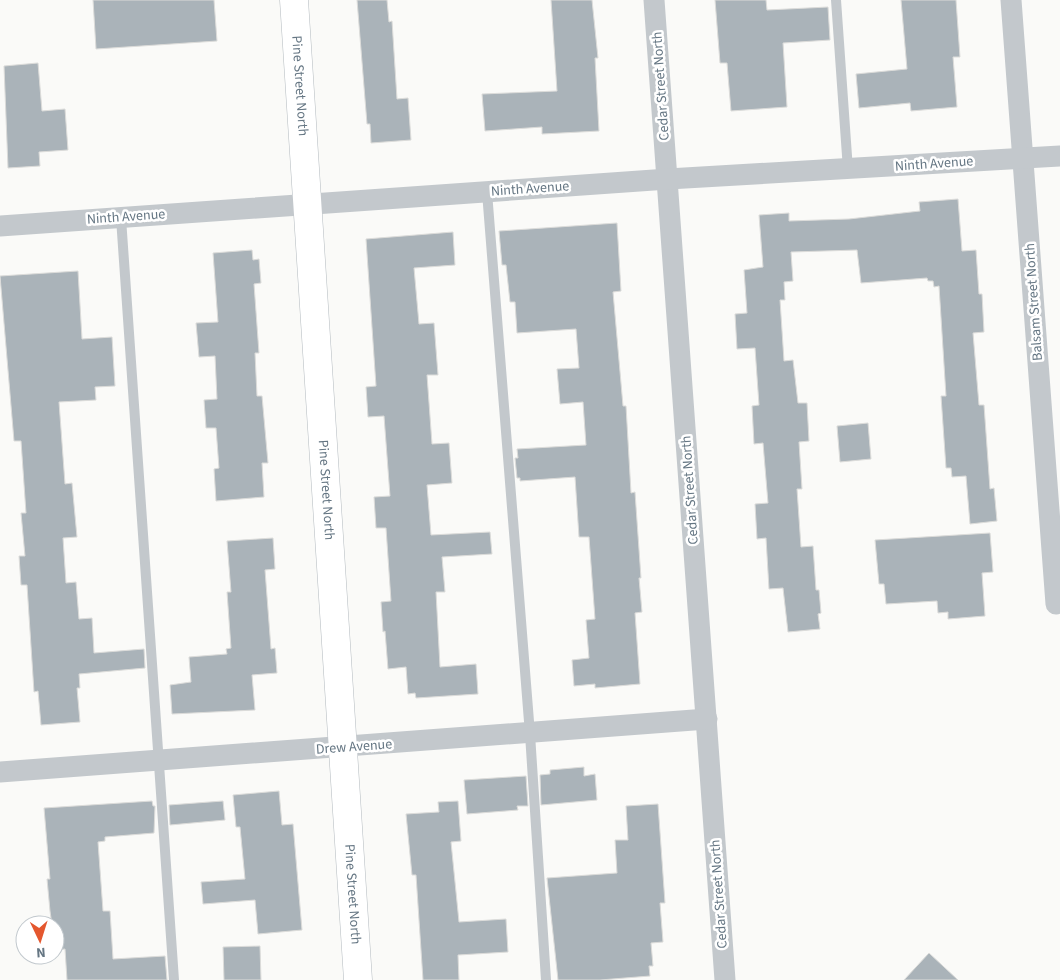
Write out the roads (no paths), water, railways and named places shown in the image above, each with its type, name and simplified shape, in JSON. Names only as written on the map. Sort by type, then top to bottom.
[{"type":"street","name":"Pine Street North","points":[[294,0],[358,980]]},
{"type":"street","name":"Cedar Street North","points":[[654,0],[725,980]]},
{"type":"street","name":"Balsam Street North","points":[[1011,0],[1056,604]]},
{"type":"street","name":"Ninth Avenue","points":[[0,226],[668,179],[848,170],[1060,156]]},
{"type":"street","name":"Drew Avenue","points":[[0,772],[344,748],[707,719]]},
{"type":"lane","points":[[836,0],[848,170]]},
{"type":"lane","points":[[487,192],[530,734],[546,980]]},
{"type":"lane","points":[[121,218],[174,980]]}]
